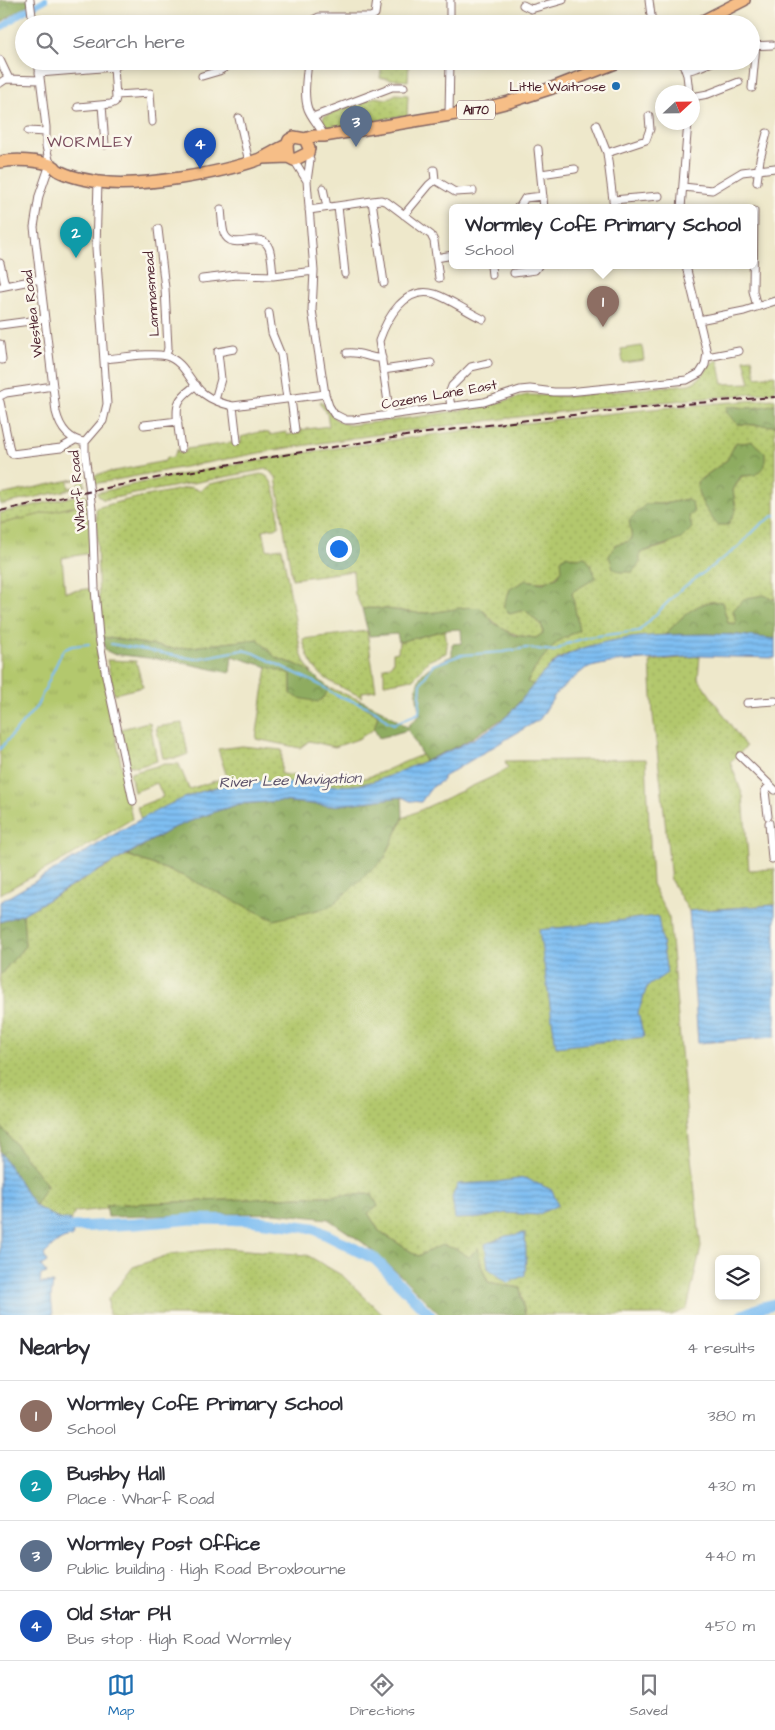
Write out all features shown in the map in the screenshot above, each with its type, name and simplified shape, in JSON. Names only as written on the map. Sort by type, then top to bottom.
[{"type":"main road","points":[[715,15],[744,0]]},
{"type":"main road","name":"A1170","points":[[312,142],[509,102],[598,70]]},
{"type":"main road","points":[[0,163],[9,160],[50,168],[72,176],[98,182],[114,184],[144,183],[205,173],[250,162],[287,145],[289,140],[294,137],[312,142]]},
{"type":"main road","points":[[262,158],[291,158],[312,142]]},
{"type":"main road","points":[[287,145],[291,158]]},
{"type":"street","points":[[30,0],[32,15]]},
{"type":"street","points":[[374,15],[377,0]]},
{"type":"street","points":[[450,0],[450,15]]},
{"type":"street","points":[[523,5],[531,8],[563,0]]},
{"type":"street","points":[[649,0],[651,15]]},
{"type":"street","points":[[760,46],[772,45]]},
{"type":"street","points":[[0,60],[9,79]]},
{"type":"street","points":[[39,70],[46,146],[50,168]]},
{"type":"street","points":[[0,83],[4,79],[40,77],[92,70]]},
{"type":"street","points":[[78,107],[115,102],[114,70]]},
{"type":"street","points":[[202,76],[221,70]]},
{"type":"street","points":[[308,70],[306,101],[309,110],[321,128],[312,142]]},
{"type":"street","points":[[449,115],[450,70]]},
{"type":"street","points":[[688,85],[686,71],[690,70]]},
{"type":"street","points":[[752,88],[753,70]]},
{"type":"street","points":[[700,96],[739,82]]},
{"type":"street","points":[[315,120],[392,87],[404,87]]},
{"type":"street","points":[[116,95],[150,93],[152,122]]},
{"type":"street","points":[[102,105],[105,145]]},
{"type":"street","points":[[607,153],[646,140],[650,130],[649,116]]},
{"type":"street","points":[[239,118],[250,162]]},
{"type":"street","points":[[596,125],[607,153],[614,204]]},
{"type":"street","points":[[681,204],[687,130]]},
{"type":"street","points":[[28,131],[46,132]]},
{"type":"street","points":[[757,182],[767,133]]},
{"type":"street","name":"Cozens Lane East","points":[[312,142],[307,182],[314,271],[312,310],[325,394],[332,411],[338,417],[346,420],[451,407],[484,402],[520,390],[568,392],[687,380],[700,373],[704,368],[707,358]]},
{"type":"street","name":"Westlea Road","points":[[46,146],[43,150],[50,168],[39,196],[35,218],[36,244],[56,412],[60,423],[74,440]]},
{"type":"street","points":[[538,149],[544,204]]},
{"type":"street","name":"Cozens Lane East","points":[[291,158],[307,182]]},
{"type":"street","points":[[683,187],[712,190],[742,172],[775,168]]},
{"type":"street","points":[[541,174],[575,169]]},
{"type":"street","points":[[434,170],[435,180]]},
{"type":"street","points":[[435,180],[455,192],[473,192]]},
{"type":"street","points":[[404,215],[435,180]]},
{"type":"street","name":"Wharf Road","points":[[98,182],[96,248],[107,399],[103,421],[85,442],[85,454],[92,509],[100,637],[106,676],[133,801]]},
{"type":"street","points":[[323,188],[327,208]]},
{"type":"street","points":[[522,204],[526,198],[543,196]]},
{"type":"street","points":[[613,200],[659,196]]},
{"type":"street","points":[[372,201],[384,283]]},
{"type":"street","points":[[309,210],[384,201],[431,235],[434,241],[439,278]]},
{"type":"street","points":[[338,206],[345,274]]},
{"type":"street","points":[[221,209],[224,232],[229,240],[235,242],[259,240],[267,245],[270,250],[273,276]]},
{"type":"street","name":"Lammasmead","points":[[158,229],[165,288],[168,348],[166,356]]},
{"type":"street","points":[[436,258],[449,256]]},
{"type":"street","points":[[0,263],[2,286],[40,279]]},
{"type":"street","points":[[491,269],[492,275]]},
{"type":"street","points":[[514,272],[536,269]]},
{"type":"street","points":[[687,269],[707,358],[739,351]]},
{"type":"street","points":[[753,269],[753,291],[757,307]]},
{"type":"street","points":[[202,279],[236,275],[273,276],[314,271]]},
{"type":"street","points":[[390,416],[379,341],[382,332],[399,304],[411,296],[428,293],[435,294],[483,319]]},
{"type":"street","points":[[699,320],[775,301]]},
{"type":"street","points":[[269,313],[272,333],[281,354],[295,430]]},
{"type":"street","points":[[0,325],[45,319]]},
{"type":"street","points":[[0,344],[2,360]]},
{"type":"street","points":[[215,400],[221,379],[218,352],[234,349]]},
{"type":"street","points":[[348,353],[358,352],[371,358],[382,358]]},
{"type":"street","name":"Lammasmead","points":[[104,359],[151,355],[166,356],[178,362],[204,394],[233,406],[325,394]]},
{"type":"street","points":[[383,370],[431,363]]},
{"type":"street","points":[[451,407],[449,394],[452,386],[471,367],[488,364]]},
{"type":"street","points":[[181,448],[177,409],[183,396],[196,385]]},
{"type":"street","points":[[0,396],[6,393],[53,386]]},
{"type":"street","points":[[0,402],[12,454],[61,448],[74,440],[85,442]]},
{"type":"street","points":[[233,406],[237,441]]},
{"type":"street","points":[[144,425],[178,421]]},
{"type":"street","points":[[747,703],[775,701]]},
{"type":"street","points":[[740,756],[773,788],[765,791],[773,836],[772,859]]},
{"type":"green space","points":[[0,0],[35,0],[0,23]]},
{"type":"green space","points":[[381,70],[409,70],[408,81],[380,78]]},
{"type":"green space","points":[[396,94],[408,95],[407,117],[400,116],[328,130],[322,124],[324,116],[375,97],[387,99]]},
{"type":"green space","points":[[642,346],[644,360],[623,363],[621,349]]},
{"type":"green space","points":[[752,358],[756,377],[775,375],[775,392],[583,409],[374,435],[275,450],[94,484],[93,478],[95,475],[165,461],[166,458],[173,457],[178,449],[179,453],[186,452],[186,449],[241,443],[241,437],[259,432],[269,433],[270,435],[286,432],[287,435],[300,433],[300,430],[329,426],[327,414],[319,402],[321,401],[335,419],[350,425],[482,407],[527,395],[569,396],[689,384],[703,375],[711,364],[718,360],[723,384],[750,383],[744,359]]},
{"type":"green space","points":[[775,399],[775,404],[765,406],[749,408],[733,406],[738,424],[775,426],[775,600],[774,598],[736,624],[728,623],[722,602],[705,603],[683,616],[665,635],[593,645],[566,655],[551,664],[534,685],[526,682],[540,661],[557,642],[578,630],[572,592],[562,570],[550,580],[537,582],[526,580],[510,613],[525,610],[542,626],[543,633],[536,638],[518,635],[505,630],[481,608],[473,607],[428,613],[377,608],[362,609],[355,594],[353,571],[292,579],[276,477],[267,469],[108,499],[102,499],[96,493],[193,472],[290,455],[594,415]],"holes":[[[727,460],[755,475],[742,476],[733,490],[736,510],[697,482]],[[687,499],[689,516],[667,545],[640,553],[617,544],[632,539],[646,504],[664,504]]]},
{"type":"green space","points":[[775,404],[775,426],[738,424],[726,412],[727,407],[751,408]]},
{"type":"green space","points":[[752,441],[765,453],[765,466],[755,475],[741,476],[733,490],[736,510],[728,525],[717,525],[706,510],[697,488],[697,482],[727,460],[736,442]]},
{"type":"green space","points":[[261,474],[267,476],[274,488],[278,514],[279,527],[263,530],[267,550],[282,548],[301,653],[312,673],[295,664],[276,658],[258,639],[175,649],[103,637],[99,607],[96,508],[191,487],[200,491],[209,484]]},
{"type":"green space","points":[[84,477],[85,485],[76,488],[75,486],[79,486],[78,479],[68,481],[69,488],[73,487],[73,489],[0,505],[0,495]]},
{"type":"green space","points":[[84,494],[87,495],[88,503],[0,524],[0,513]]},
{"type":"green space","points":[[687,499],[692,503],[694,513],[689,516],[692,528],[681,539],[640,553],[640,563],[632,572],[620,572],[613,568],[609,556],[616,544],[632,539],[629,520],[646,504],[664,504]]},
{"type":"green space","points":[[88,503],[91,553],[62,558],[65,592],[93,588],[100,656],[132,819],[70,856],[0,894],[0,524]]},
{"type":"green space","points":[[566,555],[576,558],[585,557],[591,565],[596,578],[572,592],[579,630],[557,642],[540,661],[527,682],[534,685],[507,716],[460,745],[425,761],[408,730],[379,738],[374,729],[378,715],[359,703],[360,700],[382,710],[407,727],[420,715],[417,684],[420,678],[431,666],[452,656],[452,644],[462,643],[461,629],[445,630],[399,642],[397,634],[369,636],[362,609],[378,608],[423,613],[474,607],[481,608],[494,623],[513,635],[536,638],[543,633],[542,626],[525,610],[510,614],[503,607],[510,589],[526,580],[543,583],[557,577],[562,570],[561,560]]},
{"type":"green space","points":[[764,595],[775,600],[775,639],[738,635],[665,635],[690,611],[705,603],[722,602],[728,623],[736,624],[733,610],[746,598]]},
{"type":"green space","points":[[445,630],[446,653],[428,661],[413,679],[384,684],[384,667],[390,666],[393,662],[393,653],[398,652],[399,642]]},
{"type":"green space","points":[[367,631],[376,690],[362,692],[362,697],[324,677],[311,662],[303,639]]},
{"type":"green space","points":[[103,637],[175,649],[258,639],[276,658],[306,669],[329,688],[324,697],[318,702],[299,698],[291,694],[291,674],[232,656],[230,673],[175,661],[113,654],[105,650]]},
{"type":"green space","points":[[700,656],[698,678],[746,747],[730,762],[743,796],[749,870],[775,869],[775,905],[689,911],[671,881],[653,715],[650,661]]},
{"type":"green space","points":[[107,660],[136,661],[143,687],[114,694]]},
{"type":"green space","points":[[267,666],[291,674],[291,693],[324,697],[329,688],[360,700],[360,703],[378,715],[374,729],[358,739],[335,747],[309,741],[300,748],[256,739]]},
{"type":"green space","points":[[150,723],[157,761],[137,767],[128,765],[121,729]]},
{"type":"green space","points":[[182,723],[188,754],[177,758],[163,758],[156,727]]},
{"type":"green space","points":[[242,746],[282,750],[281,774],[341,781],[368,777],[422,755],[425,761],[400,772],[356,785],[327,786],[252,782],[225,785],[188,797],[141,820],[137,807],[163,797],[157,783],[134,792],[130,773],[165,764],[179,764],[189,789],[227,777],[218,749]]},
{"type":"green space","points":[[646,759],[652,884],[669,918],[701,1247],[687,1309],[672,1315],[525,1315],[520,1288],[488,1282],[481,1265],[478,1248],[469,1257],[456,1249],[424,1253],[418,1256],[379,1231],[368,1213],[371,1194],[106,1205],[106,1209],[75,1212],[71,1220],[59,1219],[35,1206],[47,1185],[0,1125],[0,975],[25,946],[23,914],[127,855],[181,875],[384,859],[403,818],[492,777],[508,768],[505,761]]},
{"type":"green space","points":[[402,797],[403,818],[384,859],[330,907],[274,920],[181,875],[127,855],[173,828],[239,804],[281,801],[332,806]]},
{"type":"green space","points":[[23,914],[25,946],[0,975],[0,922]]},
{"type":"green space","points":[[0,1125],[47,1185],[35,1206],[0,1152]]},
{"type":"green space","points":[[372,1194],[378,1206],[368,1213],[379,1231],[418,1256],[442,1245],[456,1249],[469,1257],[478,1248],[481,1265],[488,1282],[520,1288],[525,1315],[440,1315],[402,1277],[362,1242],[328,1219],[276,1213],[108,1217],[106,1205]]},
{"type":"green space","points":[[224,1248],[307,1255],[343,1276],[383,1315],[109,1315],[108,1299],[133,1267],[171,1254]]},
{"type":"water","points":[[707,634],[775,639],[775,658],[700,656],[614,662],[586,668],[557,692],[540,719],[443,777],[443,780],[431,788],[421,802],[410,801],[402,797],[332,806],[281,801],[239,804],[173,828],[23,914],[0,922],[0,902],[137,821],[192,795],[230,784],[245,782],[261,781],[340,786],[363,784],[378,780],[451,750],[488,730],[508,715],[541,675],[556,661],[565,656],[581,649],[616,640],[653,636]]},
{"type":"water","points":[[775,905],[775,1037],[698,1043],[689,911]]},
{"type":"water","points":[[658,916],[667,973],[647,987],[638,1013],[644,1037],[556,1047],[539,930]]},
{"type":"water","points":[[0,1152],[35,1206],[59,1219],[71,1220],[73,1237],[60,1240],[54,1245],[44,1255],[47,1262],[41,1266],[47,1273],[41,1275],[40,1283],[53,1283],[51,1297],[53,1315],[0,1315]]},
{"type":"water","points":[[525,1178],[552,1190],[558,1205],[537,1215],[506,1213],[480,1218],[455,1219],[452,1197],[458,1184]]},
{"type":"water","points":[[525,1233],[525,1275],[508,1283],[488,1268],[485,1244],[506,1236]]},
{"type":"waterway","points":[[18,15],[45,0]]},
{"type":"waterway","points":[[0,29],[15,18]]},
{"type":"waterway","points":[[111,644],[195,659],[243,650],[254,653],[320,685],[336,695],[366,706],[394,724],[419,713],[421,683],[433,665],[461,655],[503,652],[526,648],[555,651],[566,644],[588,637],[639,631],[680,590],[737,548],[761,524],[775,515]]},
{"type":"waterway","points":[[0,749],[37,706],[63,650],[72,646],[89,644]]},
{"type":"waterway","points":[[73,1227],[192,1219],[250,1220],[313,1228],[375,1259],[430,1315]]},
{"type":"waterway","points":[[742,1315],[775,1304]]},
{"type":"railway","points":[[0,511],[192,471],[385,439],[580,414],[775,397]]},
{"type":"place","name":"Little Waitrose","points":[[616,86]]},
{"type":"place","name":"Wormley Post Office","points":[[356,147]]},
{"type":"place","name":"Old Star PH","points":[[200,169]]},
{"type":"place","name":"Bushby Hall","points":[[76,258]]},
{"type":"place","name":"Wormley CofE Primary School","points":[[603,327]]},
{"type":"district","name":"WORMLEY","points":[[90,141]]},
{"type":"water label","name":"River Lee Navigation","points":[[290,780]]}]
